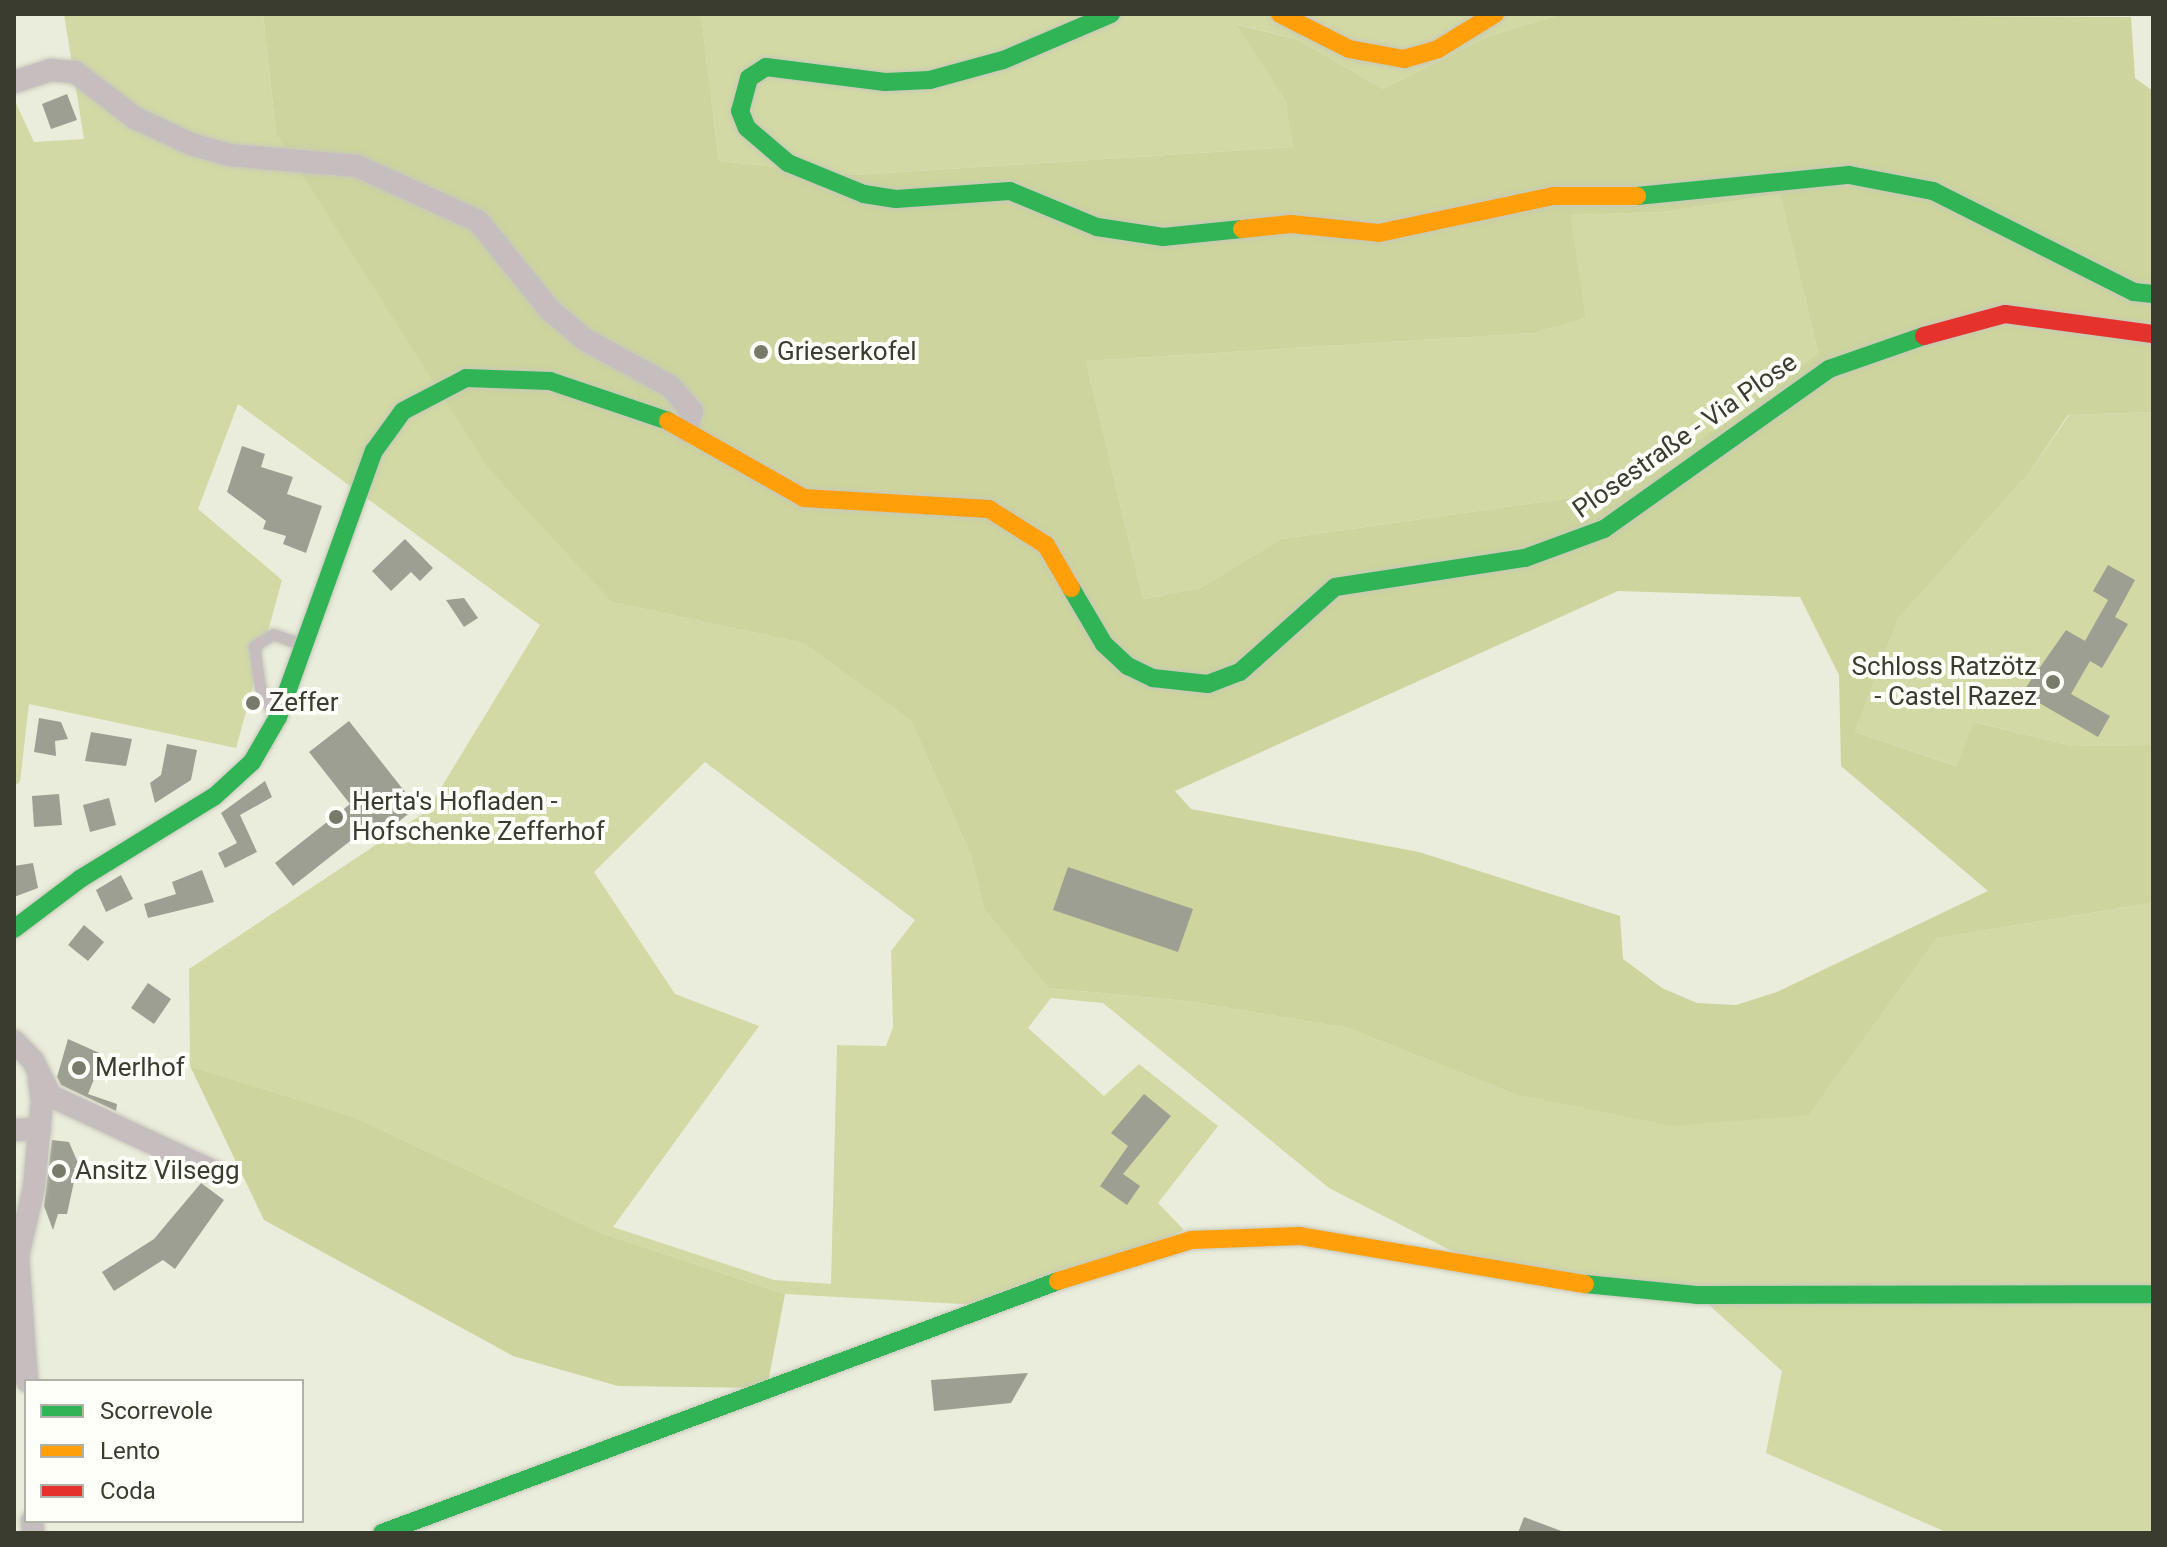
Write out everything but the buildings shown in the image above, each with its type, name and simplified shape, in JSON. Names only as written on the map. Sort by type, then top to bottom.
[{"type":"street","points":[[1111,14],[1003,60],[930,80],[885,82],[766,67],[749,78],[740,111],[747,128],[788,163],[864,194],[896,199],[1010,191],[1097,227],[1163,237],[1291,224],[1379,233],[1553,196],[1647,196],[1849,175],[1933,191],[2134,292],[2153,294]]},
{"type":"street","points":[[1280,14],[1349,49],[1390,59],[1438,49],[1495,14]]},
{"type":"street","points":[[14,82],[63,70],[84,77],[135,118],[191,144],[229,155],[357,166],[478,221],[549,309],[584,339],[670,386],[692,411],[686,430]]},
{"type":"street","name":"Plosestraße - Via Plose","points":[[14,929],[80,879],[235,781],[278,717],[374,451],[403,411],[431,392],[466,378],[514,375],[598,393],[686,430],[804,498],[848,505],[961,503],[1011,519],[1053,554],[1104,644],[1128,666],[1153,678],[1208,684],[1240,672],[1335,587],[1525,558],[1604,529],[1829,369],[1957,324],[2005,314],[2153,334]]},
{"type":"street","points":[[14,1041],[33,1061],[39,1079],[40,1129],[18,1256],[27,1379]]},
{"type":"street","points":[[39,1079],[65,1104],[215,1172]]},
{"type":"street","points":[[14,1130],[40,1129]]},
{"type":"street","points":[[382,1533],[1113,1260],[1191,1240],[1300,1236],[1360,1242],[1619,1290],[1698,1295],[2153,1294]]},
{"type":"lane","points":[[278,717],[267,712],[251,657],[263,637],[303,645]]},
{"type":"green space","points":[[64,14],[263,14],[276,133],[612,602],[803,643],[911,721],[971,855],[984,909],[1048,988],[1186,1001],[1348,1028],[1514,1094],[1809,1115],[1937,938],[2153,903],[2153,1533],[1948,1533],[1766,1453],[1782,1371],[1698,1295],[1481,1266],[1329,1188],[1103,1003],[1051,998],[1028,1028],[1104,1096],[1139,1064],[1218,1126],[1158,1203],[1184,1230],[1014,1307],[785,1294],[601,1233],[354,1117],[190,1066],[189,969],[427,811],[540,625],[238,404],[198,509],[282,580],[236,748],[29,704],[20,782],[14,786],[14,99],[34,142],[84,139]],"holes":[[[705,762],[915,920],[891,951],[893,1027],[886,1046],[837,1045],[831,1284],[774,1280],[613,1227],[759,1026],[675,994],[594,872]]]},
{"type":"green space","points":[[263,14],[701,14],[719,161],[854,175],[1293,147],[1285,100],[1236,24],[1299,40],[1383,89],[1489,36],[1562,14],[2131,17],[2135,78],[2153,91],[2153,412],[2068,415],[2029,473],[1898,619],[1855,732],[1957,766],[1974,722],[2073,746],[2153,745],[2153,903],[1937,938],[1809,1115],[1673,1126],[1514,1094],[1348,1028],[1186,1001],[1048,988],[984,909],[971,855],[911,721],[803,643],[612,602],[488,468],[276,133]],"holes":[[[1780,194],[1818,353],[1681,452],[1576,497],[1281,539],[1200,588],[1143,599],[1086,361],[1534,333],[1586,318],[1570,215],[1665,212]],[[1618,591],[1800,597],[1839,675],[1841,766],[1988,891],[1777,992],[1736,1005],[1697,1003],[1662,988],[1623,959],[1620,916],[1419,852],[1191,809],[1175,791]]]},
{"type":"green space","points":[[701,14],[1562,14],[1489,36],[1383,89],[1299,40],[1237,24],[1285,100],[1293,147],[854,175],[719,161]]},
{"type":"green space","points":[[1780,194],[1818,353],[1681,452],[1576,497],[1281,539],[1200,588],[1143,599],[1086,361],[1534,333],[1586,318],[1569,215],[1665,212]]},
{"type":"green space","points":[[2153,412],[2153,745],[2073,746],[1975,722],[1958,766],[1855,732],[1898,619],[2029,473],[2069,415]]},
{"type":"green space","points":[[190,1066],[354,1117],[601,1233],[785,1294],[767,1388],[618,1386],[513,1356],[264,1220]]},
{"type":"traffic: fast","points":[[1111,14],[1003,60],[930,80],[885,82],[766,67],[749,78],[740,111],[747,128],[788,163],[864,194],[896,199],[1010,191],[1097,227],[1163,237],[1242,229]]},
{"type":"traffic: fast","points":[[1637,196],[1849,175],[1933,191],[2134,292],[2153,294]]},
{"type":"traffic: fast","points":[[1071,588],[1104,644],[1128,666],[1153,678],[1208,684],[1240,672],[1335,587],[1525,558],[1604,529],[1829,369],[1924,336]]},
{"type":"traffic: fast","points":[[14,929],[80,879],[215,796],[252,762],[278,717],[374,451],[403,411],[466,378],[550,381],[668,421]]},
{"type":"traffic: fast","points":[[382,1533],[1058,1281]]},
{"type":"traffic: fast","points":[[1585,1284],[1698,1295],[2153,1294]]},
{"type":"traffic: slow","points":[[1280,14],[1349,49],[1404,59],[1438,49],[1495,14]]},
{"type":"traffic: slow","points":[[1242,229],[1291,224],[1379,233],[1553,196],[1637,196]]},
{"type":"traffic: slow","points":[[668,421],[804,498],[989,509],[1046,545],[1071,588]]},
{"type":"traffic: slow","points":[[1058,1281],[1191,1240],[1300,1236],[1585,1284]]},
{"type":"traffic: jam","points":[[1924,336],[2005,314],[2153,334]]},
{"type":"place","name":"Grieserkofel","points":[[761,352]]},
{"type":"place","name":"Schloss Ratzötz - Castel Razez","points":[[2053,682]]},
{"type":"place","name":"Zeffer","points":[[253,703]]},
{"type":"place","name":"Herta's Hofladen - Hofschenke Zefferhof","points":[[336,817]]},
{"type":"place","name":"Merlhof","points":[[79,1068]]},
{"type":"place","name":"Ansitz Vilsegg","points":[[59,1171]]}]
